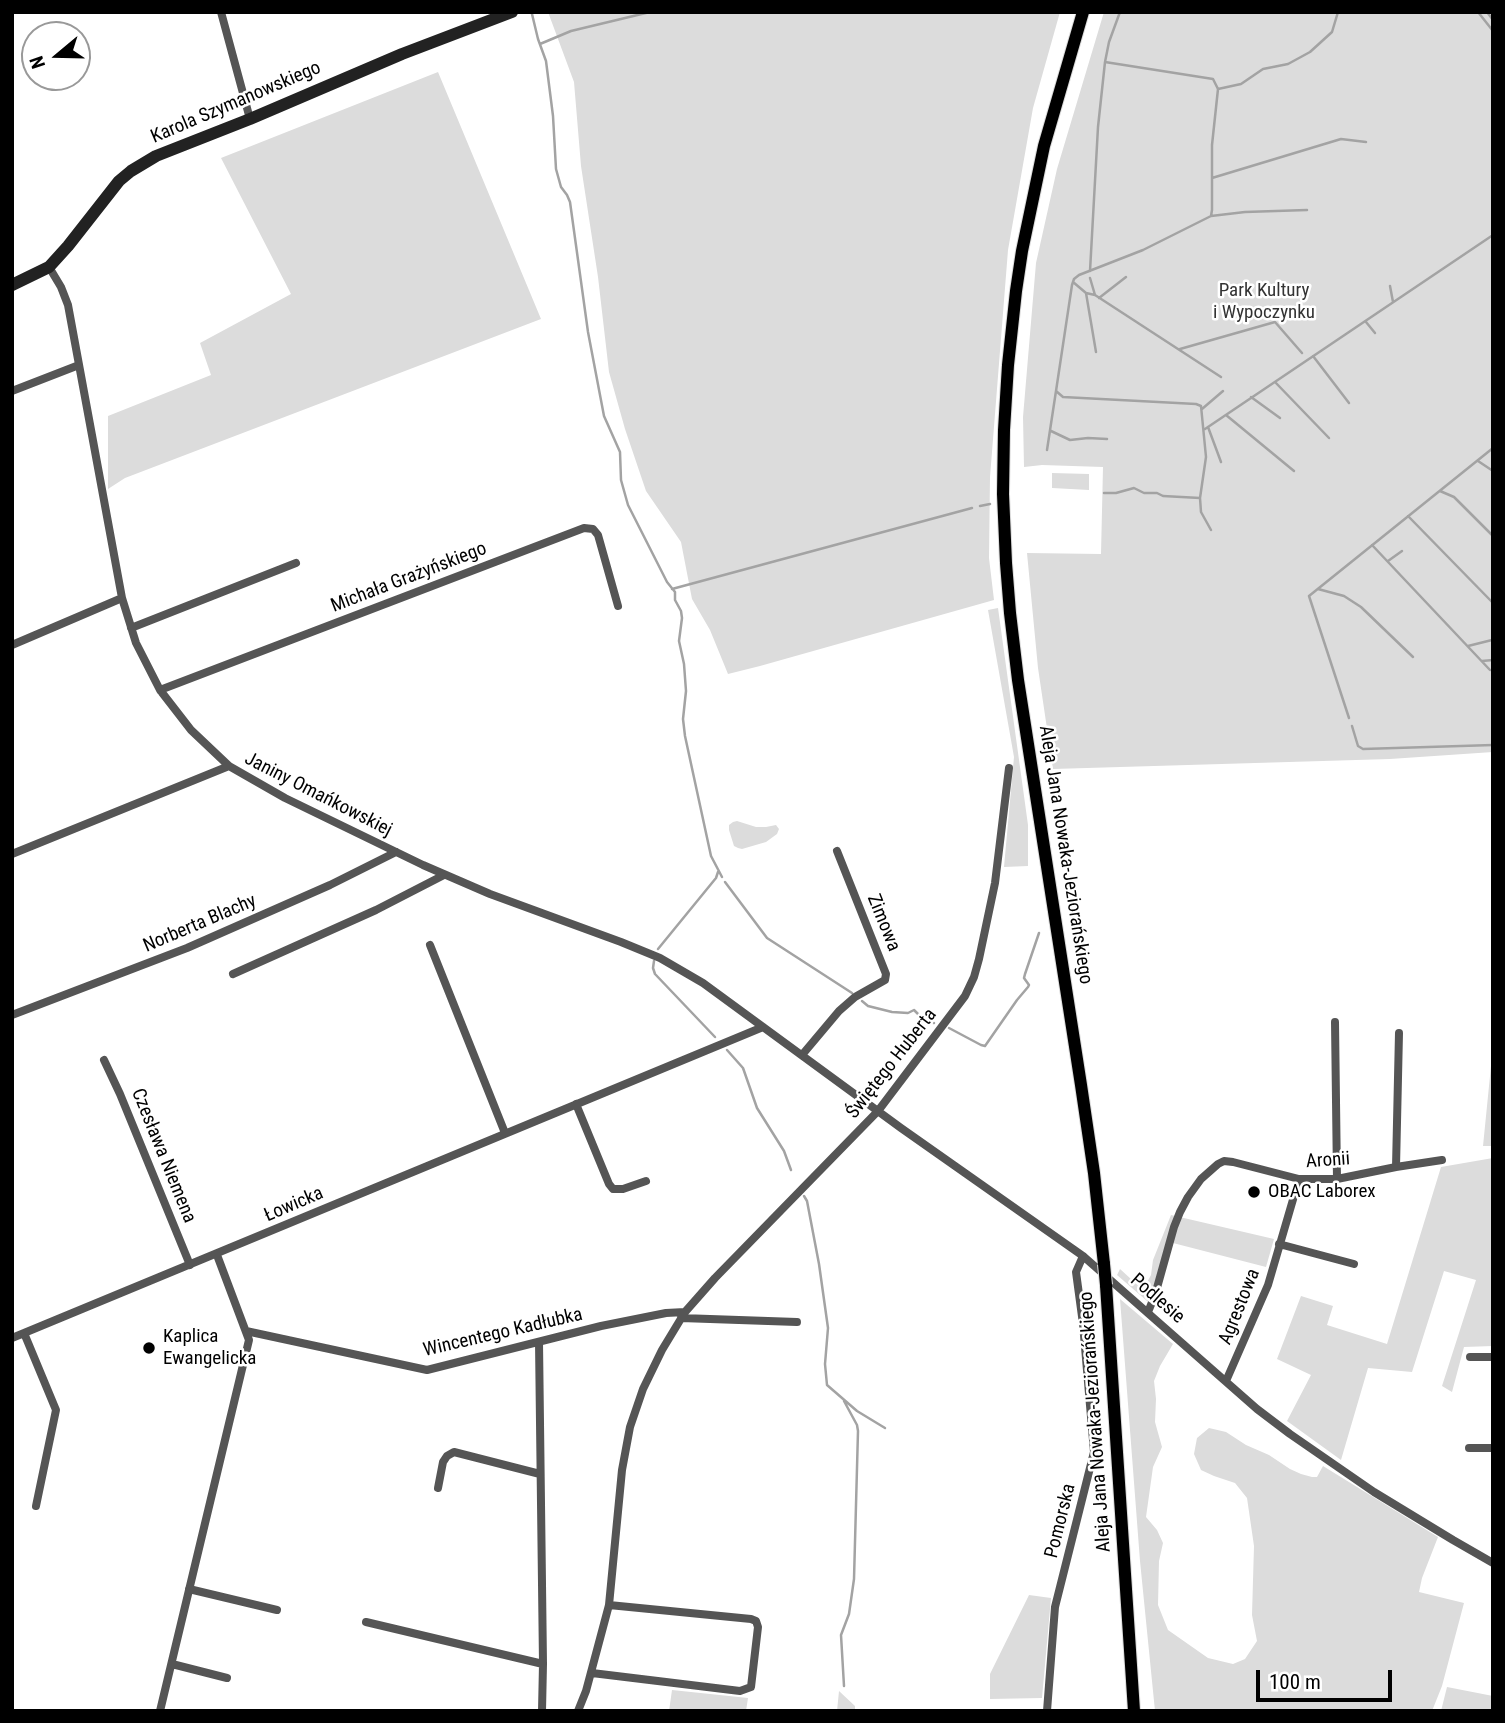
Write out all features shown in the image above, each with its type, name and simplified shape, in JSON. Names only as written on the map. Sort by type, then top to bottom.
[{"type":"main road","name":"Aleja Jana Nowaka-Jeziorańskiego","points":[[1083,12],[1044,146],[1022,251],[1007,365],[1003,505],[1010,613],[1018,680],[1085,1110],[1104,1264],[1134,1711]]},
{"type":"street","points":[[221,12],[250,119]]},
{"type":"street","name":"Karola Szymanowskiego","points":[[12,285],[49,267],[110,191],[131,171],[156,156],[410,50],[512,12]]},
{"type":"street","name":"Janiny Omańkowskiej","points":[[49,267],[68,305],[122,598],[131,628],[160,690],[191,730],[229,766],[285,798],[396,852],[490,894],[660,958],[704,983],[802,1055]]},
{"type":"street","points":[[12,391],[79,365]]},
{"type":"street","name":"Michała Grażyńskiego","points":[[160,690],[584,528],[593,529],[598,536],[618,606]]},
{"type":"street","points":[[131,628],[296,563]]},
{"type":"street","points":[[12,645],[122,598]]},
{"type":"street","points":[[12,854],[229,766]]},
{"type":"street","name":"Świętego Huberta","points":[[578,1711],[592,1673],[609,1605],[622,1470],[643,1389],[683,1315],[715,1278],[878,1111],[965,996],[974,977],[995,883],[1009,768]]},
{"type":"street","name":"Zimowa","points":[[802,1055],[839,1011],[855,997],[885,980],[886,974],[837,851]]},
{"type":"street","name":"Norberta Blachy","points":[[12,1015],[187,948],[322,889],[396,852]]},
{"type":"street","points":[[233,974],[376,910],[444,875]]},
{"type":"street","points":[[430,945],[505,1133]]},
{"type":"street","points":[[1335,1022],[1336,1179]]},
{"type":"street","name":"Łowicka","points":[[12,1338],[763,1027]]},
{"type":"street","points":[[1396,1167],[1399,1033]]},
{"type":"street","name":"Podlesie","points":[[802,1055],[1083,1256],[1257,1409],[1290,1434],[1364,1485],[1493,1563]]},
{"type":"street","name":"Czesława Niemena","points":[[104,1060],[190,1265]]},
{"type":"street","points":[[576,1104],[613,1189],[624,1189],[646,1181]]},
{"type":"street","name":"Aronii","points":[[1148,1312],[1180,1212],[1200,1179],[1217,1164],[1224,1161],[1233,1162],[1298,1179],[1336,1179],[1442,1160]]},
{"type":"street","name":"Agrestowa","points":[[1226,1381],[1268,1284],[1298,1179]]},
{"type":"street","points":[[1279,1244],[1354,1265]]},
{"type":"street","points":[[160,1711],[248,1340],[216,1255]]},
{"type":"street","name":"Pomorska","points":[[1047,1711],[1055,1607],[1094,1452],[1076,1272],[1083,1256]]},
{"type":"street","name":"Wincentego Kadłubka","points":[[246,1331],[427,1370],[601,1326],[666,1313],[683,1315]]},
{"type":"street","points":[[683,1315],[797,1322]]},
{"type":"street","points":[[24,1333],[56,1410],[36,1506]]},
{"type":"street","points":[[539,1342],[542,1711]]},
{"type":"street","points":[[1470,1357],[1493,1357]]},
{"type":"street","points":[[1469,1448],[1493,1448]]},
{"type":"street","points":[[438,1488],[443,1462],[454,1452],[540,1474]]},
{"type":"street","points":[[189,1589],[277,1610]]},
{"type":"street","points":[[592,1673],[740,1691],[751,1687],[758,1627],[756,1621],[609,1605]]},
{"type":"street","points":[[366,1622],[543,1664]]},
{"type":"street","points":[[172,1664],[226,1678]]},
{"type":"green space","points":[[548,12],[1060,12],[1033,108],[1008,250],[990,477],[989,558],[994,600],[728,674],[710,630],[692,599],[681,542],[646,491],[609,372],[581,166],[574,82]]},
{"type":"green space","name":"Park Kultury i Wypoczynku","points":[[1104,12],[1493,12],[1493,752],[1390,759],[1053,769],[1038,668],[1027,553],[1101,554],[1103,467],[1024,467],[1023,417],[1036,263],[1057,169]]},
{"type":"green space","points":[[438,72],[541,319],[125,478],[108,489],[108,416],[211,375],[200,343],[291,294],[221,158]]},
{"type":"green space","points":[[1052,473],[1089,474],[1089,490],[1052,488]]},
{"type":"green space","points":[[998,608],[1028,825],[1028,866],[1004,867],[1014,757],[988,610]]},
{"type":"green space","points":[[737,821],[756,827],[776,825],[779,829],[777,834],[766,842],[742,849],[734,846],[729,830],[729,825]]},
{"type":"green space","points":[[1493,1046],[1493,1146],[1483,1146]]},
{"type":"green space","points":[[1493,1158],[1493,1346],[1464,1347],[1452,1392],[1442,1386],[1476,1280],[1444,1271],[1412,1372],[1368,1368],[1341,1460],[1287,1421],[1311,1375],[1277,1359],[1301,1296],[1333,1306],[1327,1325],[1387,1344],[1441,1167]]},
{"type":"green space","points":[[1171,1215],[1274,1239],[1266,1267],[1173,1243],[1154,1307],[1117,1275],[1120,1269],[1143,1290],[1151,1275],[1153,1260]]},
{"type":"green space","points":[[1120,1299],[1173,1344],[1154,1381],[1155,1422],[1162,1447],[1153,1467],[1146,1517],[1163,1543],[1159,1561],[1158,1605],[1168,1630],[1208,1658],[1233,1664],[1245,1659],[1257,1641],[1252,1615],[1254,1546],[1247,1498],[1235,1483],[1201,1470],[1194,1454],[1197,1438],[1209,1428],[1226,1432],[1301,1474],[1317,1477],[1323,1466],[1438,1537],[1419,1592],[1464,1603],[1442,1686],[1432,1711],[1155,1711],[1140,1561]]},
{"type":"green space","points":[[1029,1595],[1051,1598],[1042,1698],[990,1699],[990,1674]]},
{"type":"green space","points":[[1447,1687],[1493,1696],[1493,1711],[1441,1711]]},
{"type":"green space","points":[[672,1690],[748,1698],[746,1711],[669,1711]]},
{"type":"green space","points":[[839,1691],[855,1706],[855,1711],[837,1711]]},
{"type":"waterway","points":[[540,44],[571,31],[650,12]]},
{"type":"waterway","points":[[1090,271],[1098,127],[1105,62],[1120,12]]},
{"type":"waterway","points":[[1218,89],[1241,84],[1263,69],[1288,64],[1310,52],[1332,32],[1338,12]]},
{"type":"waterway","points":[[1478,12],[1493,31]]},
{"type":"waterway","points":[[1487,12],[1493,20]]},
{"type":"waterway","points":[[532,14],[546,61],[556,169],[561,187],[570,202],[588,332],[604,416],[620,452],[621,480],[628,505],[667,582],[675,592],[675,600],[681,611],[679,641],[686,691],[683,719],[685,736],[711,856],[722,877]]},
{"type":"waterway","points":[[1105,62],[1213,79],[1218,89],[1212,145],[1212,210],[1211,216],[1143,250],[1074,279],[1056,391],[1063,397],[1201,406],[1206,457],[1200,498],[1201,512],[1211,530]]},
{"type":"waterway","points":[[1212,178],[1341,139],[1366,142]]},
{"type":"waterway","points":[[1211,216],[1307,210]]},
{"type":"waterway","points":[[1205,429],[1493,235]]},
{"type":"waterway","points":[[1099,298],[1126,277]]},
{"type":"waterway","points":[[1090,278],[1095,295]]},
{"type":"waterway","points":[[1073,282],[1086,293],[1095,295],[1221,377]]},
{"type":"waterway","points":[[1390,286],[1393,302]]},
{"type":"waterway","points":[[1086,293],[1096,352]]},
{"type":"waterway","points":[[1180,349],[1275,322],[1302,353]]},
{"type":"waterway","points":[[1366,322],[1375,333]]},
{"type":"waterway","points":[[1313,356],[1349,403]]},
{"type":"waterway","points":[[1275,382],[1329,438]]},
{"type":"waterway","points":[[1047,450],[1056,391]]},
{"type":"waterway","points":[[1202,409],[1223,391]]},
{"type":"waterway","points":[[1251,397],[1280,418]]},
{"type":"waterway","points":[[1226,415],[1294,471]]},
{"type":"waterway","points":[[1208,427],[1221,462]]},
{"type":"waterway","points":[[1051,431],[1070,440],[1107,439]]},
{"type":"waterway","points":[[1349,718],[1309,596],[1493,448]]},
{"type":"waterway","points":[[1478,461],[1493,471]]},
{"type":"waterway","points":[[1104,493],[1134,488],[1144,493],[1163,496],[1200,498]]},
{"type":"waterway","points":[[1440,491],[1454,497],[1493,536]]},
{"type":"waterway","points":[[980,506],[990,504]]},
{"type":"waterway","points":[[672,589],[972,508]]},
{"type":"waterway","points":[[1408,516],[1493,603]]},
{"type":"waterway","points":[[1372,545],[1490,670]]},
{"type":"waterway","points":[[1388,561],[1402,551]]},
{"type":"waterway","points":[[1318,589],[1344,596],[1361,607],[1413,657]]},
{"type":"waterway","points":[[1468,646],[1492,640]]},
{"type":"waterway","points":[[1482,661],[1493,660]]},
{"type":"waterway","points":[[1352,726],[1358,746],[1363,749],[1493,745]]},
{"type":"waterway","points":[[658,949],[716,878],[718,872]]},
{"type":"waterway","points":[[725,882],[767,938],[852,993]]},
{"type":"waterway","points":[[949,1028],[985,1046],[1029,985],[1024,978],[1039,933]]},
{"type":"waterway","points":[[654,961],[655,974],[715,1037]]},
{"type":"waterway","points":[[862,1001],[868,1006],[892,1012],[908,1013],[914,1010],[926,1022],[934,1023]]},
{"type":"waterway","points":[[727,1050],[743,1068],[757,1108],[784,1151],[791,1170]]},
{"type":"waterway","points":[[804,1196],[819,1264],[828,1328],[825,1364],[827,1385],[857,1411],[885,1428]]},
{"type":"waterway","points":[[844,1401],[858,1431],[854,1579],[849,1614],[841,1635],[844,1686]]},
{"type":"place","name":"OBAC Laborex","points":[[1254,1192]]},
{"type":"place","name":"Kaplica Ewangelicka","points":[[149,1348]]}]
